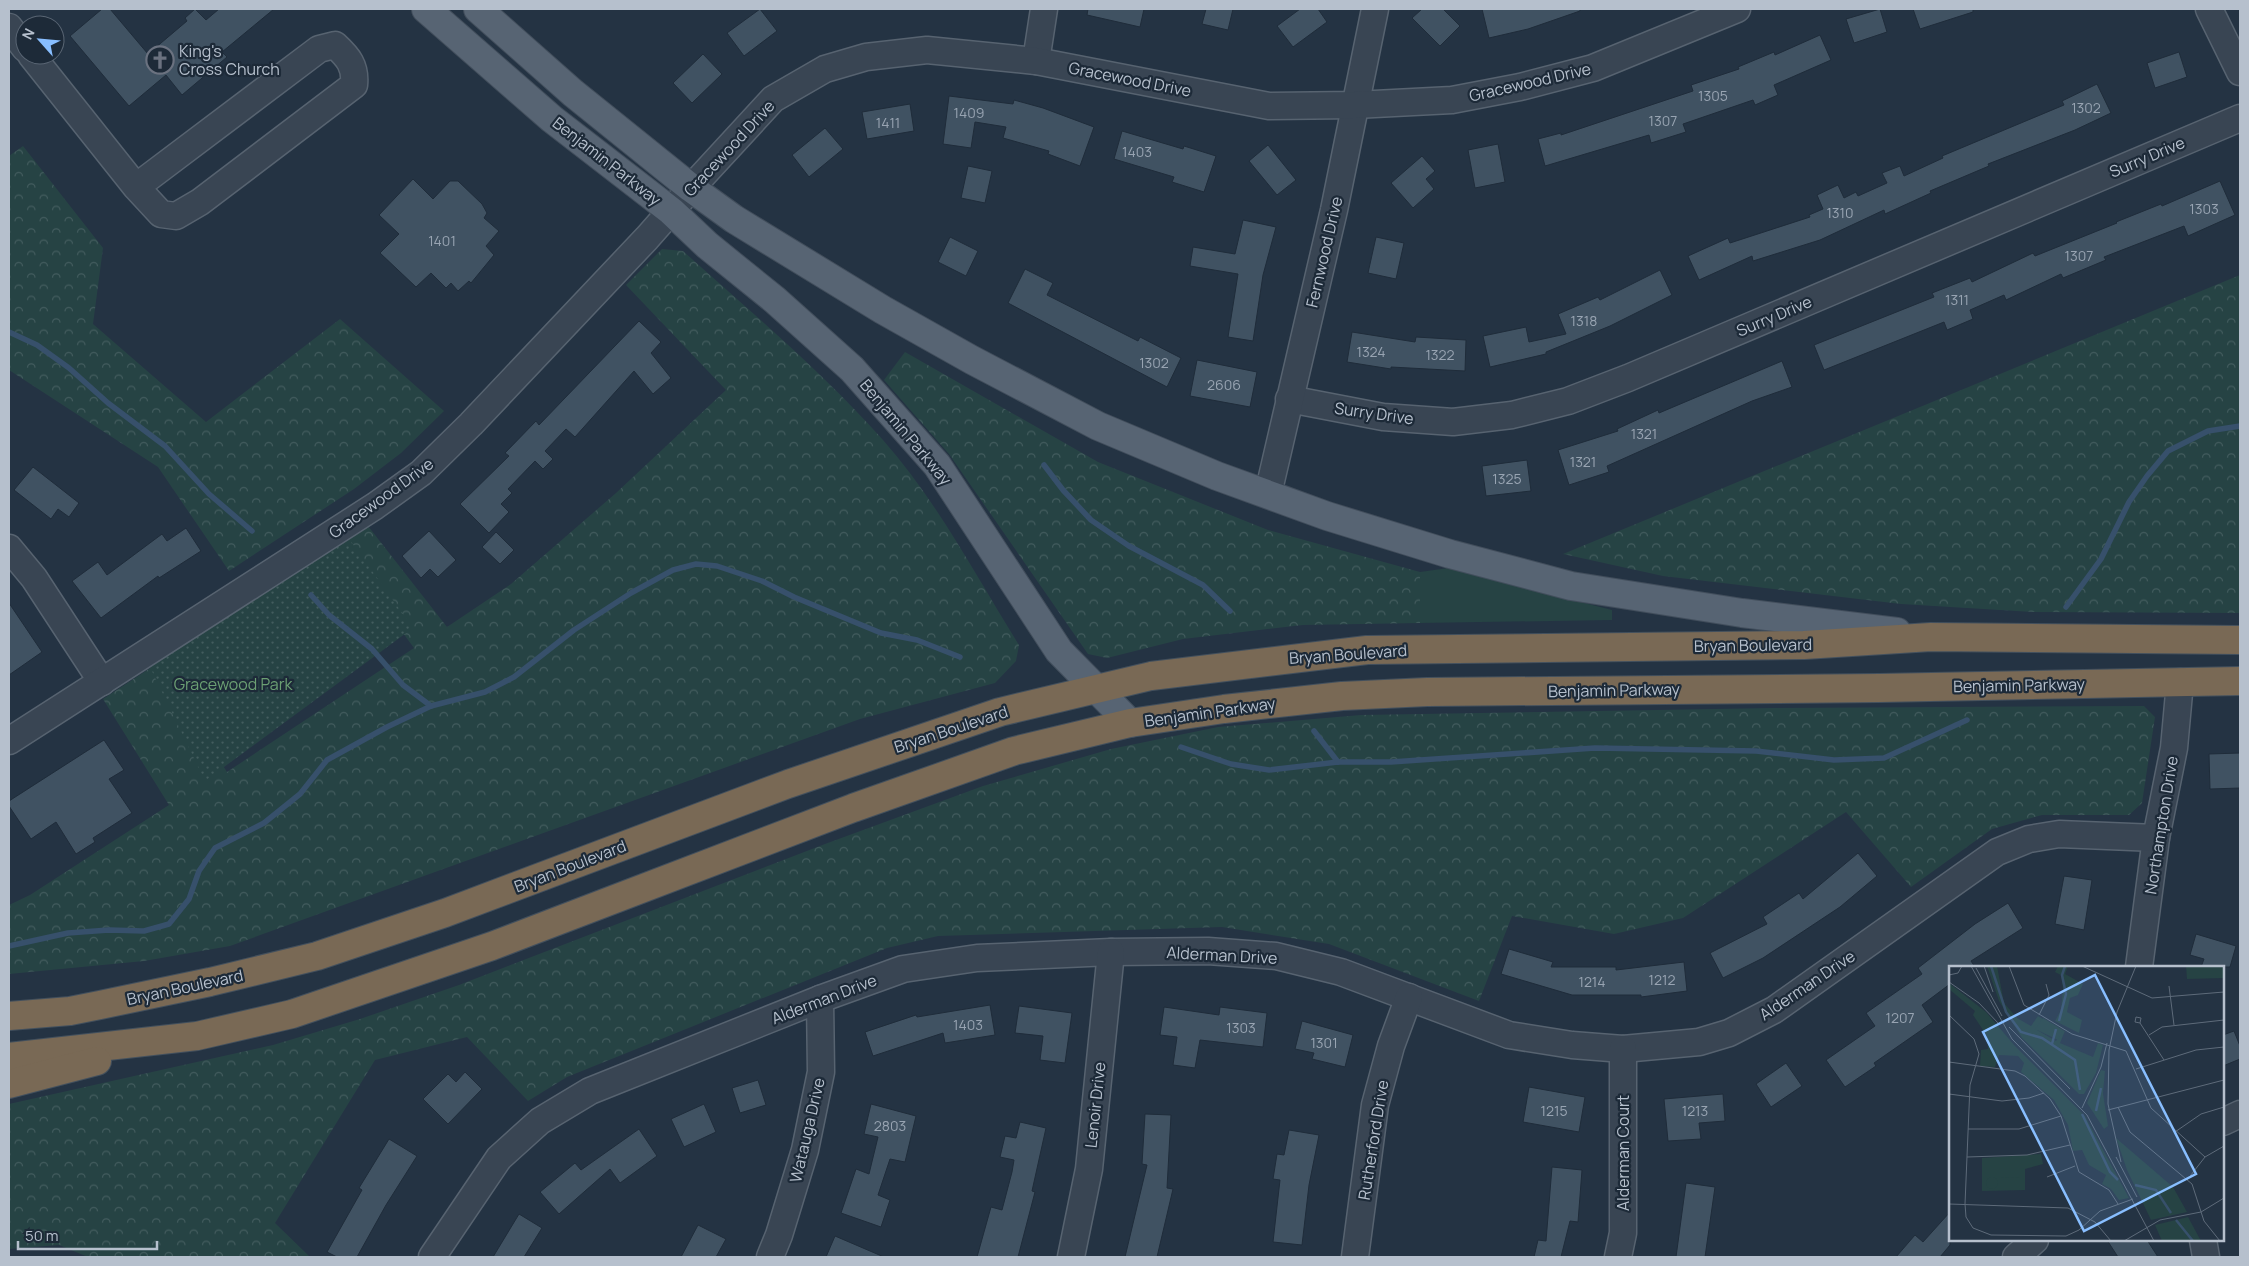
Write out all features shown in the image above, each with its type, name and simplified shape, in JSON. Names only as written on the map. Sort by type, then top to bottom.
[{"type":"highway","name":"Bryan Boulevard","points":[[9,1016],[70,1011],[210,982],[317,956],[445,913],[816,774],[1000,712],[1151,676],[1367,650],[1804,645],[1931,637]]},
{"type":"highway","name":"Benjamin Parkway","points":[[1931,637],[2240,640]]},
{"type":"highway","name":"Benjamin Parkway","points":[[1130,724],[1273,703],[1342,696],[1418,692],[2240,681]]},
{"type":"highway","points":[[9,1084],[292,1014],[492,946],[844,812],[1014,751],[1130,724]]},
{"type":"highway","points":[[9,1000],[66,997],[100,1005]]},
{"type":"highway","points":[[9,1057],[197,1036]]},
{"type":"main road","name":"Benjamin Parkway","points":[[426,9],[552,119],[671,211],[707,245],[775,300],[852,369],[938,465],[1059,651],[1130,724]]},
{"type":"main road","name":"Benjamin Parkway","points":[[478,9],[573,93],[691,188],[734,219],[883,310],[972,360],[1098,426],[1217,476],[1327,516],[1450,554],[1571,586],[1742,612],[1931,637]]},
{"type":"street","points":[[1036,61],[1044,9]]},
{"type":"street","name":"Fernwood Drive","points":[[1268,494],[1334,210],[1376,9]]},
{"type":"street","name":"Gracewood Drive","points":[[9,741],[375,506],[421,473],[484,410],[773,100],[825,69],[866,57],[927,50],[1036,61],[1269,106],[1355,105],[1452,100],[1520,87],[1593,68],[1737,9]]},
{"type":"street","points":[[2209,9],[2240,72]]},
{"type":"street","points":[[39,65],[136,187],[162,214],[176,216],[200,202],[354,85],[355,72],[346,54],[334,45],[319,49],[136,187]]},
{"type":"street","name":"Surry Drive","points":[[1289,399],[1383,417],[1453,422],[1512,415],[1568,401],[1628,378],[2240,118]]},
{"type":"street","points":[[9,548],[34,578],[102,682]]},
{"type":"street","name":"Northampton Drive","points":[[2139,966],[2156,838],[2174,748],[2180,682]]},
{"type":"street","name":"Alderman Drive","points":[[432,1257],[499,1158],[540,1121],[590,1091],[820,999],[903,969],[977,958],[1111,952],[1208,951],[1276,956],[1341,972],[1509,1035],[1572,1046],[1623,1049],[1699,1042],[1728,1033],[1774,1010],[1997,852],[2029,839],[2059,834],[2156,838]]},
{"type":"street","name":"Lenoir Drive","points":[[1071,1257],[1089,1169],[1111,952]]},
{"type":"street","name":"Rutherford Drive","points":[[1356,1257],[1375,1105],[1391,1046],[1409,998]]},
{"type":"street","name":"Watauga Drive","points":[[770,1257],[779,1235],[805,1150],[821,1072],[820,999]]},
{"type":"street","name":"Alderman Court","points":[[1618,1257],[1623,1233],[1623,1049]]},
{"type":"street","points":[[2224,1122],[2240,1114]]},
{"type":"street","points":[[2016,1257],[2034,1241]]},
{"type":"street","points":[[2203,1241],[2206,1257]]},
{"type":"green space","points":[[23,146],[103,248],[93,324],[206,422],[340,319],[444,411],[401,453],[354,489],[229,571],[158,467],[9,370],[9,156]]},
{"type":"green space","points":[[662,249],[683,251],[760,319],[836,390],[903,463],[938,513],[1019,645],[1016,661],[995,683],[860,719],[230,946],[144,961],[9,974],[9,905],[30,895],[169,805],[103,699],[158,663],[227,772],[414,648],[338,545],[368,526],[447,627],[511,584],[616,493],[726,390],[626,285]]},
{"type":"green space","points":[[2240,275],[2240,613],[2033,612],[1901,604],[1663,576],[1563,554]]},
{"type":"green space","points":[[905,352],[1098,462],[1268,530],[1420,572],[1420,623],[1303,625],[1183,639],[1107,658],[1088,654],[949,454],[884,380]]},
{"type":"green space","name":"Gracewood Park","points":[[347,536],[413,628],[205,781],[149,665]]},
{"type":"green space","points":[[1448,568],[1612,610],[1612,620],[1420,623],[1420,572]]},
{"type":"green space","points":[[2144,706],[2155,717],[2142,803],[2129,815],[2042,815],[1992,829],[1911,887],[1846,812],[1683,918],[1614,934],[1512,916],[1479,1001],[1329,944],[1222,927],[938,936],[887,948],[567,1077],[528,1101],[467,1037],[375,1060],[275,1223],[310,1257],[88,1257],[59,1245],[9,1249],[9,1104],[273,1045],[360,1019],[459,985],[825,844],[983,786],[1111,749],[1218,727],[1361,715],[1774,708]]},
{"type":"building","name":"King's Cross Church","points":[[102,9],[110,9],[148,54],[187,21],[185,18],[195,9],[206,20],[219,9],[274,9],[222,52],[227,57],[182,95],[166,75],[129,106],[70,36]]},
{"type":"building","points":[[760,9],[777,31],[744,56],[727,33]]},
{"type":"building","points":[[1088,9],[1144,9],[1140,27],[1087,15]]},
{"type":"building","points":[[1206,9],[1233,9],[1228,30],[1202,24]]},
{"type":"building","points":[[1300,9],[1318,9],[1327,22],[1293,47],[1277,26]]},
{"type":"building","points":[[1422,9],[1443,9],[1460,26],[1440,46],[1412,18]]},
{"type":"building","points":[[1482,9],[1580,9],[1580,11],[1528,29],[1489,38]]},
{"type":"building","points":[[1880,9],[1887,32],[1854,43],[1846,19]]},
{"type":"building","points":[[1913,9],[1973,9],[1973,12],[1920,29]]},
{"type":"building","points":[[1820,35],[1831,60],[1774,85],[1778,95],[1755,105],[1753,100],[1683,124],[1686,132],[1651,143],[1649,135],[1545,166],[1538,139],[1561,133],[1561,135],[1693,91],[1691,85],[1739,69],[1738,67],[1774,52],[1775,55]]},
{"type":"building","points":[[2179,52],[2187,77],[2155,88],[2147,63]]},
{"type":"building","points":[[703,54],[722,74],[692,103],[673,83]]},
{"type":"building","points":[[2097,84],[2111,113],[2075,130],[1988,164],[1989,166],[1930,191],[1931,193],[1885,214],[1884,210],[1820,240],[1753,261],[1752,256],[1699,280],[1688,256],[1728,238],[1730,243],[1810,217],[1809,215],[1823,209],[1817,195],[1838,185],[1844,198],[1856,192],[1858,196],[1887,183],[1882,173],[1900,166],[1904,176],[1943,158],[1942,156],[2064,105],[2062,101]]},
{"type":"building","points":[[949,96],[1013,104],[1014,100],[1043,108],[1094,127],[1080,166],[1048,154],[1049,151],[1003,138],[1006,127],[975,122],[971,148],[943,144]]},
{"type":"building","points":[[910,104],[914,131],[867,139],[862,112]]},
{"type":"building","points":[[825,128],[843,149],[809,177],[792,155]]},
{"type":"building","points":[[1122,131],[1183,149],[1184,146],[1216,156],[1204,192],[1172,182],[1174,177],[1114,159]]},
{"type":"building","points":[[1498,144],[1505,182],[1475,188],[1468,150]]},
{"type":"building","points":[[1268,145],[1296,180],[1277,195],[1249,161]]},
{"type":"building","points":[[1422,156],[1435,171],[1426,179],[1434,189],[1413,208],[1391,183]]},
{"type":"building","points":[[968,166],[992,171],[985,203],[961,198]]},
{"type":"building","points":[[413,179],[433,199],[450,181],[458,181],[482,204],[487,213],[484,218],[499,231],[486,246],[494,255],[471,283],[469,281],[458,291],[451,283],[446,288],[431,273],[416,287],[380,253],[399,234],[379,215]]},
{"type":"building","points":[[2220,181],[2235,215],[2188,236],[2184,226],[2104,257],[2106,260],[2063,278],[2061,274],[2006,300],[2004,295],[1970,310],[1973,319],[1947,330],[1944,322],[1824,370],[1814,345],[1934,297],[1932,293],[1970,278],[1972,282],[2033,253],[2035,256]]},
{"type":"building","points":[[1243,220],[1276,227],[1263,275],[1253,341],[1228,337],[1238,274],[1190,266],[1193,247],[1235,254]]},
{"type":"building","points":[[950,237],[978,251],[966,276],[938,262]]},
{"type":"building","points":[[1376,237],[1404,243],[1396,279],[1368,273]]},
{"type":"building","points":[[1025,269],[1053,283],[1047,295],[1138,341],[1140,337],[1181,358],[1167,387],[1008,303]]},
{"type":"building","points":[[1660,270],[1672,295],[1610,326],[1546,352],[1546,354],[1490,367],[1483,336],[1526,327],[1529,342],[1566,334],[1558,314],[1598,297],[1600,300]]},
{"type":"building","points":[[639,321],[661,342],[651,353],[671,378],[653,394],[634,371],[575,437],[566,429],[545,451],[553,459],[543,469],[535,461],[508,489],[512,493],[501,504],[509,512],[489,533],[460,504],[509,456],[505,453],[536,421],[539,425]]},
{"type":"building","points":[[1352,332],[1415,342],[1416,337],[1466,340],[1465,371],[1391,367],[1391,369],[1347,362]]},
{"type":"building","points":[[1197,360],[1257,372],[1250,407],[1190,396]]},
{"type":"building","points":[[1782,361],[1792,387],[1752,401],[1607,466],[1609,472],[1569,485],[1558,450],[1618,431],[1617,429],[1658,410],[1659,413]]},
{"type":"building","points":[[1527,460],[1531,491],[1486,496],[1482,466]]},
{"type":"building","points":[[33,467],[79,503],[69,517],[58,509],[51,519],[14,490]]},
{"type":"building","points":[[186,528],[201,551],[159,578],[158,576],[101,618],[72,581],[98,562],[107,575],[162,534],[167,541]]},
{"type":"building","points":[[429,531],[456,560],[438,577],[430,569],[421,578],[402,556]]},
{"type":"building","points":[[496,532],[514,550],[500,564],[482,547]]},
{"type":"building","points":[[9,603],[42,652],[9,675]]},
{"type":"building","points":[[104,740],[124,770],[109,779],[132,813],[93,838],[95,842],[76,854],[56,822],[31,839],[9,806],[9,801]]},
{"type":"building","points":[[2240,753],[2240,788],[2210,789],[2209,754]]},
{"type":"building","points":[[1858,853],[1877,876],[1840,907],[1763,958],[1723,978],[1710,953],[1767,924],[1763,917],[1799,893],[1803,899]]},
{"type":"building","points":[[2064,876],[2092,880],[2084,930],[2055,924]]},
{"type":"building","points":[[2008,903],[2023,928],[1971,961],[1974,966],[1949,966],[1949,985],[1922,1005],[1933,1022],[1874,1063],[1876,1066],[1845,1087],[1826,1060],[1875,1026],[1866,1013],[1922,974],[1918,968],[1975,924]]},
{"type":"building","points":[[2196,934],[2236,946],[2230,967],[2201,966],[2204,959],[2190,955]]},
{"type":"building","points":[[1509,949],[1553,962],[1551,967],[1616,967],[1616,970],[1684,962],[1687,991],[1641,997],[1641,995],[1572,995],[1501,974]]},
{"type":"building","points":[[990,1005],[995,1035],[945,1043],[943,1033],[873,1056],[865,1032],[916,1015],[917,1017]]},
{"type":"building","points":[[1019,1006],[1072,1013],[1065,1063],[1040,1060],[1043,1036],[1015,1033]]},
{"type":"building","points":[[1164,1007],[1219,1015],[1220,1007],[1267,1013],[1263,1047],[1200,1040],[1195,1068],[1173,1065],[1177,1037],[1160,1035]]},
{"type":"building","points":[[1302,1021],[1353,1035],[1345,1067],[1312,1059],[1314,1053],[1295,1049]]},
{"type":"building","points":[[2234,1031],[2240,1046],[2240,1059],[2224,1066],[2224,1035]]},
{"type":"building","points":[[1786,1063],[1802,1086],[1771,1107],[1756,1084]]},
{"type":"building","points":[[465,1072],[482,1089],[448,1124],[423,1099],[448,1074],[456,1082]]},
{"type":"building","points":[[758,1080],[766,1105],[740,1113],[732,1088]]},
{"type":"building","points":[[1529,1087],[1585,1097],[1579,1132],[1523,1122]]},
{"type":"building","points":[[1723,1094],[1725,1121],[1699,1123],[1701,1139],[1668,1141],[1664,1099]]},
{"type":"building","points":[[704,1104],[716,1132],[684,1147],[671,1119]]},
{"type":"building","points":[[871,1104],[916,1116],[905,1162],[890,1159],[878,1195],[890,1200],[881,1227],[841,1213],[856,1169],[869,1174],[878,1137],[864,1134]]},
{"type":"building","points":[[1145,1114],[1171,1115],[1167,1188],[1173,1189],[1157,1257],[1125,1257],[1147,1165],[1142,1164]]},
{"type":"building","points":[[1020,1122],[1046,1128],[1032,1191],[1035,1192],[1018,1257],[977,1257],[991,1207],[1002,1210],[1012,1172],[1014,1160],[1000,1157],[1005,1136],[1016,1138]]},
{"type":"building","points":[[639,1129],[657,1156],[620,1183],[610,1169],[559,1214],[540,1192],[575,1163],[581,1170]]},
{"type":"building","points":[[1289,1130],[1319,1135],[1309,1185],[1302,1245],[1273,1242],[1280,1180],[1273,1179],[1277,1154],[1284,1155]]},
{"type":"building","points":[[389,1139],[417,1156],[386,1205],[357,1257],[337,1257],[327,1252],[362,1190],[359,1188]]},
{"type":"building","points":[[1552,1167],[1582,1170],[1578,1222],[1570,1221],[1561,1257],[1534,1257],[1538,1240],[1546,1241]]},
{"type":"building","points":[[1686,1183],[1715,1187],[1705,1257],[1676,1257]]},
{"type":"building","points":[[1949,1213],[1950,1245],[1940,1257],[1896,1257],[1915,1235],[1923,1242]]},
{"type":"building","points":[[519,1214],[542,1228],[524,1257],[493,1257]]},
{"type":"building","points":[[698,1225],[726,1239],[716,1257],[681,1257]]},
{"type":"building","points":[[835,1236],[884,1257],[826,1257]]},
{"type":"building","points":[[2108,1241],[2148,1241],[2158,1257],[2118,1257]]},
{"type":"waterway","points":[[9,332],[37,345],[69,368],[108,403],[165,446],[209,494],[252,531]]},
{"type":"waterway","points":[[2066,607],[2101,559],[2129,502],[2168,451],[2208,431],[2240,426]]},
{"type":"waterway","points":[[1044,465],[1063,490],[1091,520],[1129,546],[1203,585],[1230,611]]},
{"type":"waterway","points":[[9,946],[68,933],[109,930],[144,931],[169,924],[189,899],[199,871],[215,848],[264,823],[300,794],[327,760],[387,727],[431,706],[485,692],[514,677],[574,630],[631,593],[673,570],[696,564],[717,566],[762,581],[794,597],[881,633],[917,640],[960,657]]},
{"type":"waterway","points":[[311,595],[329,615],[372,649],[403,685],[431,706]]},
{"type":"waterway","points":[[1181,747],[1231,764],[1269,770],[1338,762],[1391,762],[1595,748],[1756,751],[1834,760],[1884,758],[1967,720]]},
{"type":"waterway","points":[[1314,731],[1338,762]]},
{"type":"place","name":"King's Cross Church","points":[[160,60]]}]
